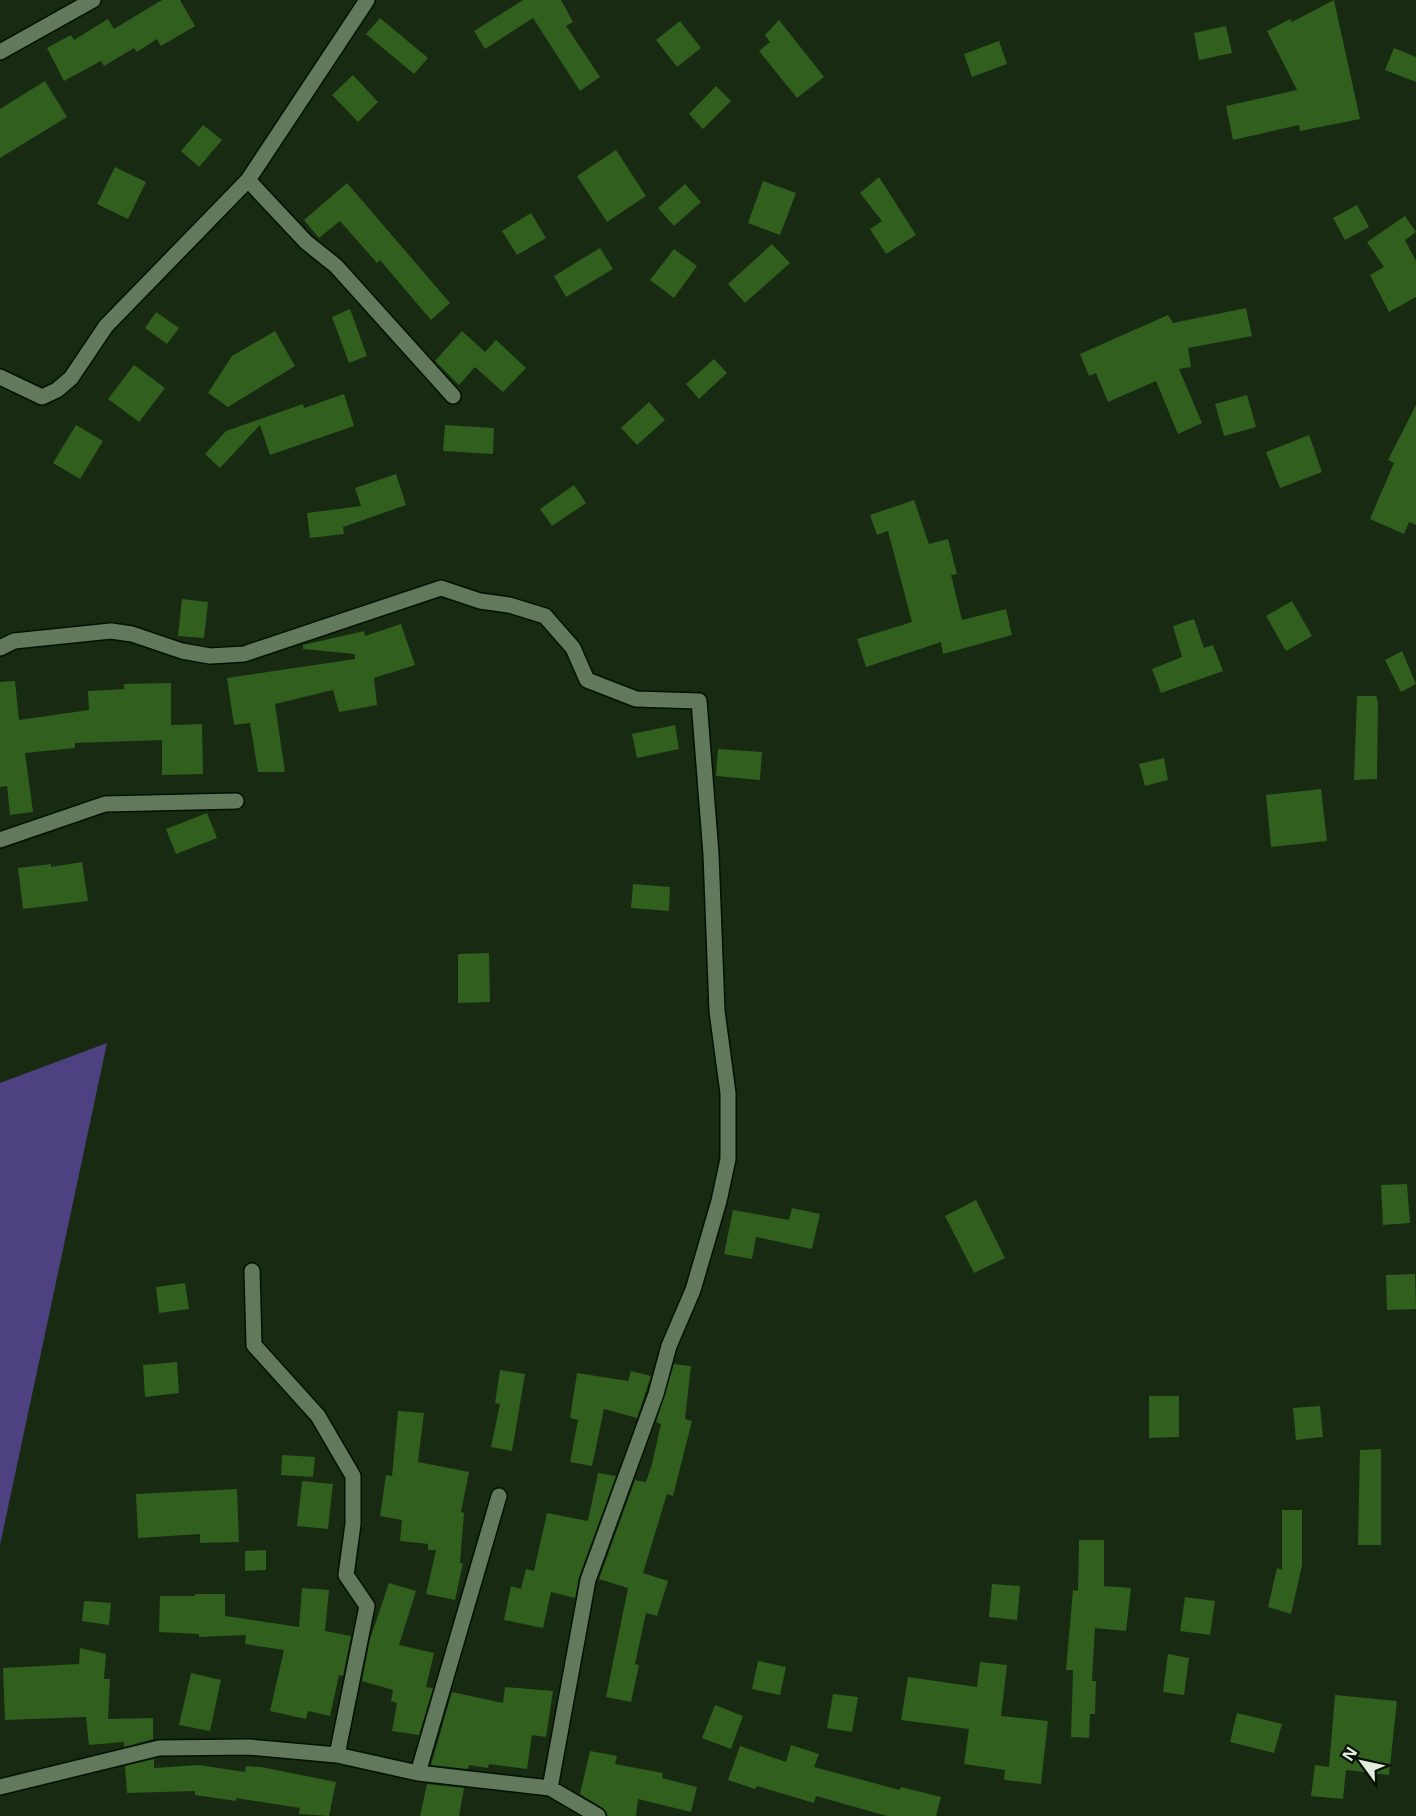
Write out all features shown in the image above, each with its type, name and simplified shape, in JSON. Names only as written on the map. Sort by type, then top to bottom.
[{"type":"street","points":[[0,52],[93,0]]},
{"type":"street","points":[[0,377],[42,397],[57,390],[71,378],[106,326],[248,180],[367,0]]},
{"type":"street","points":[[248,180],[306,242],[336,266],[453,396]]},
{"type":"street","points":[[0,648],[14,641],[111,632],[132,634],[182,651],[210,656],[244,654],[441,588],[480,601],[509,605],[546,616],[573,648],[587,680],[636,699],[699,701],[711,854],[717,1011],[728,1093],[728,1159],[719,1201],[693,1290],[669,1346],[656,1394],[588,1580],[550,1788]]},
{"type":"street","points":[[0,840],[105,804],[236,801]]},
{"type":"street","points":[[252,1271],[254,1344],[318,1416],[353,1476],[353,1524],[346,1575],[366,1606],[337,1755]]},
{"type":"street","points":[[418,1773],[499,1496]]},
{"type":"street","points":[[0,1787],[159,1748],[249,1747],[337,1755],[418,1773],[550,1788],[598,1816]]},
{"type":"shaded area","points":[[107,1043],[0,1545],[0,1083]]},
{"type":"building","points":[[162,0],[180,0],[195,26],[161,46],[157,39],[137,52],[134,48],[104,66],[101,61],[64,81],[47,48],[71,35],[74,40],[108,19],[114,29]]},
{"type":"building","points":[[523,0],[561,0],[573,22],[566,26],[600,77],[580,91],[533,18],[485,49],[474,31]]},
{"type":"building","points":[[1334,0],[1360,119],[1300,131],[1299,125],[1233,140],[1226,106],[1297,90],[1267,31],[1290,19],[1292,22]]},
{"type":"building","points":[[380,18],[428,58],[414,74],[366,34]]},
{"type":"building","points":[[779,20],[824,77],[797,98],[759,51],[770,42],[765,35]]},
{"type":"building","points":[[680,21],[701,48],[677,67],[656,40]]},
{"type":"building","points":[[1226,26],[1232,53],[1199,60],[1194,33]]},
{"type":"building","points":[[999,41],[1007,64],[972,77],[964,54]]},
{"type":"building","points":[[1394,48],[1416,57],[1416,82],[1385,70]]},
{"type":"building","points":[[353,75],[378,102],[358,122],[332,95]]},
{"type":"building","points":[[45,81],[67,117],[0,158],[0,109]]},
{"type":"building","points":[[716,86],[731,101],[703,129],[689,114]]},
{"type":"building","points":[[203,125],[222,140],[199,167],[181,151]]},
{"type":"building","points":[[616,150],[646,196],[607,222],[577,176]]},
{"type":"building","points":[[115,167],[146,182],[128,219],[97,204]]},
{"type":"building","points":[[879,177],[916,235],[886,254],[870,229],[882,221],[860,193]]},
{"type":"building","points":[[763,181],[796,193],[780,235],[748,223]]},
{"type":"building","points":[[347,183],[450,303],[431,320],[380,260],[377,263],[340,221],[319,238],[304,220]]},
{"type":"building","points":[[685,184],[701,202],[674,226],[658,208]]},
{"type":"building","points":[[1357,205],[1369,227],[1345,240],[1333,218]]},
{"type":"building","points":[[531,213],[546,238],[517,255],[502,231]]},
{"type":"building","points":[[1405,216],[1416,232],[1405,240],[1416,261],[1416,297],[1389,312],[1370,275],[1384,267],[1367,242]]},
{"type":"building","points":[[772,244],[790,263],[745,303],[728,284]]},
{"type":"building","points":[[600,248],[613,269],[566,297],[554,276]]},
{"type":"building","points":[[674,249],[697,266],[674,298],[650,280]]},
{"type":"building","points":[[1246,308],[1252,336],[1188,348],[1191,367],[1179,369],[1202,423],[1178,434],[1156,381],[1108,402],[1096,373],[1089,376],[1080,354],[1168,315],[1173,323]]},
{"type":"building","points":[[350,309],[367,356],[349,363],[332,317]]},
{"type":"building","points":[[156,312],[179,328],[167,344],[145,328]]},
{"type":"building","points":[[275,331],[295,366],[228,407],[208,393],[232,356]]},
{"type":"building","points":[[462,331],[485,352],[496,340],[526,368],[503,392],[475,367],[459,385],[435,361]]},
{"type":"building","points":[[714,359],[727,373],[699,399],[686,384]]},
{"type":"building","points":[[134,365],[165,388],[139,422],[108,399]]},
{"type":"building","points":[[344,394],[354,426],[270,455],[260,425],[220,468],[205,454],[226,431],[303,404],[304,408]]},
{"type":"building","points":[[1247,395],[1256,427],[1224,436],[1215,404]]},
{"type":"building","points":[[649,402],[665,420],[637,445],[621,428]]},
{"type":"building","points":[[1416,405],[1416,525],[1409,522],[1404,534],[1370,519],[1394,463],[1388,460]]},
{"type":"building","points":[[76,425],[103,441],[80,479],[53,463]]},
{"type":"building","points":[[445,425],[494,428],[493,454],[443,451]]},
{"type":"building","points":[[1309,435],[1322,472],[1280,488],[1266,452]]},
{"type":"building","points":[[396,474],[406,505],[343,527],[344,534],[310,538],[307,513],[361,506],[355,488]]},
{"type":"building","points":[[574,485],[586,503],[552,526],[540,509]]},
{"type":"building","points":[[914,500],[929,544],[948,539],[957,574],[951,575],[962,620],[1006,609],[1012,635],[943,654],[941,642],[866,667],[857,639],[912,622],[888,531],[877,535],[870,515]]},
{"type":"building","points":[[182,599],[208,602],[204,638],[178,636]]},
{"type":"building","points":[[1292,601],[1312,636],[1286,651],[1266,616]]},
{"type":"building","points":[[1194,619],[1204,648],[1213,645],[1223,671],[1161,693],[1152,669],[1182,657],[1173,626]]},
{"type":"building","points":[[401,624],[415,665],[374,678],[377,705],[339,712],[333,690],[275,704],[285,772],[258,772],[250,723],[234,725],[227,678],[355,659],[355,654],[303,649],[303,645],[364,631],[365,636]]},
{"type":"building","points":[[1402,651],[1416,684],[1401,692],[1385,660]]},
{"type":"building","points":[[15,681],[19,720],[89,710],[88,691],[124,689],[124,684],[171,683],[171,725],[202,724],[203,774],[162,775],[162,740],[75,743],[75,748],[25,753],[33,812],[10,815],[7,786],[0,787],[0,682]]},
{"type":"building","points":[[1357,696],[1376,696],[1378,702],[1377,779],[1354,780]]},
{"type":"building","points":[[675,725],[679,749],[637,758],[632,734]]},
{"type":"building","points":[[718,749],[762,752],[760,780],[716,776]]},
{"type":"building","points":[[1164,758],[1168,780],[1145,786],[1139,764]]},
{"type":"building","points":[[1321,789],[1327,841],[1271,847],[1266,795]]},
{"type":"building","points":[[207,813],[217,838],[176,854],[166,829]]},
{"type":"building","points":[[82,862],[88,901],[23,909],[18,868],[51,864],[51,867]]},
{"type":"building","points":[[633,884],[670,887],[669,911],[631,908]]},
{"type":"building","points":[[489,953],[490,1002],[458,1003],[458,954]]},
{"type":"building","points":[[1407,1184],[1410,1223],[1383,1225],[1381,1185]]},
{"type":"building","points":[[976,1200],[1005,1258],[974,1273],[945,1216]]},
{"type":"building","points":[[792,1208],[820,1214],[812,1249],[756,1237],[752,1259],[724,1254],[733,1210],[789,1220]]},
{"type":"building","points":[[1415,1274],[1416,1309],[1387,1310],[1386,1275]]},
{"type":"building","points":[[185,1283],[189,1309],[159,1313],[156,1287]]},
{"type":"building","points":[[177,1362],[179,1393],[145,1397],[143,1365]]},
{"type":"building","points":[[674,1364],[691,1366],[685,1419],[692,1421],[673,1496],[667,1494],[643,1573],[668,1581],[657,1616],[646,1613],[635,1664],[639,1665],[631,1702],[606,1697],[628,1588],[599,1579],[635,1480],[646,1482],[661,1424],[656,1422]]},
{"type":"building","points":[[500,1370],[525,1374],[512,1451],[491,1447],[500,1404],[495,1403]]},
{"type":"building","points":[[631,1371],[651,1376],[637,1418],[604,1409],[592,1466],[570,1462],[578,1420],[570,1418],[577,1373],[628,1381]]},
{"type":"building","points":[[1149,1396],[1179,1396],[1179,1437],[1149,1438]]},
{"type":"building","points":[[1320,1406],[1323,1437],[1296,1440],[1293,1408]]},
{"type":"building","points":[[398,1411],[424,1413],[418,1462],[469,1472],[461,1512],[464,1513],[460,1563],[463,1563],[455,1600],[426,1594],[436,1550],[428,1550],[428,1544],[400,1541],[402,1520],[380,1516],[386,1475],[392,1476]]},
{"type":"building","points":[[1381,1449],[1381,1545],[1358,1545],[1360,1450]]},
{"type":"building","points":[[282,1455],[315,1457],[313,1477],[281,1475]]},
{"type":"building","points":[[598,1473],[616,1476],[579,1577],[575,1598],[551,1592],[543,1628],[504,1620],[511,1586],[521,1589],[526,1569],[534,1571],[547,1513],[588,1521]]},
{"type":"building","points":[[302,1481],[333,1484],[328,1529],[297,1526]]},
{"type":"building","points":[[237,1489],[239,1542],[200,1543],[200,1534],[138,1538],[136,1494]]},
{"type":"building","points":[[1282,1510],[1302,1510],[1302,1565],[1291,1614],[1268,1607],[1277,1568],[1282,1570]]},
{"type":"building","points":[[1079,1540],[1104,1540],[1104,1586],[1131,1588],[1126,1631],[1095,1628],[1092,1681],[1096,1681],[1095,1714],[1090,1714],[1089,1738],[1071,1737],[1073,1670],[1066,1670],[1073,1590],[1078,1591]]},
{"type":"building","points":[[266,1550],[266,1570],[245,1571],[245,1551]]},
{"type":"building","points":[[389,1583],[416,1591],[399,1645],[434,1653],[426,1687],[433,1688],[419,1735],[392,1731],[397,1703],[391,1701],[393,1690],[362,1681],[370,1639]]},
{"type":"building","points":[[992,1584],[1020,1586],[1017,1620],[989,1617]]},
{"type":"building","points":[[302,1588],[329,1590],[325,1631],[351,1636],[343,1676],[339,1675],[330,1716],[308,1711],[306,1719],[270,1711],[284,1650],[245,1644],[246,1635],[199,1637],[199,1634],[159,1632],[160,1596],[195,1596],[195,1594],[225,1594],[225,1616],[299,1627]]},
{"type":"building","points":[[1185,1597],[1215,1601],[1210,1635],[1180,1631]]},
{"type":"building","points":[[84,1601],[111,1603],[109,1625],[82,1621]]},
{"type":"building","points":[[80,1648],[106,1654],[104,1679],[110,1679],[108,1719],[153,1718],[153,1739],[124,1747],[124,1742],[89,1745],[86,1717],[5,1720],[3,1668],[79,1664]]},
{"type":"building","points":[[1168,1654],[1189,1658],[1184,1695],[1163,1692]]},
{"type":"building","points":[[758,1661],[786,1667],[780,1695],[752,1689]]},
{"type":"building","points":[[980,1662],[1007,1665],[1001,1716],[1048,1721],[1041,1784],[1004,1780],[1005,1770],[964,1764],[969,1729],[901,1720],[908,1677],[977,1687]]},
{"type":"building","points":[[191,1673],[221,1680],[210,1731],[179,1725]]},
{"type":"building","points":[[505,1687],[553,1691],[546,1737],[532,1735],[527,1769],[489,1764],[488,1768],[469,1765],[468,1769],[431,1765],[452,1692],[503,1703]]},
{"type":"building","points":[[833,1694],[858,1697],[852,1732],[827,1728]]},
{"type":"building","points":[[1335,1695],[1397,1701],[1389,1775],[1346,1770],[1343,1799],[1311,1796],[1315,1765],[1329,1767]]},
{"type":"building","points":[[715,1705],[743,1716],[731,1749],[702,1738]]},
{"type":"building","points":[[1237,1713],[1282,1724],[1274,1753],[1230,1742]]},
{"type":"building","points":[[791,1745],[819,1754],[814,1767],[900,1790],[901,1787],[941,1797],[936,1816],[887,1816],[816,1796],[814,1803],[728,1780],[740,1746],[786,1762]]},
{"type":"building","points":[[590,1751],[617,1756],[615,1764],[663,1773],[662,1778],[697,1787],[691,1812],[638,1799],[636,1816],[608,1816],[603,1808],[580,1794]]},
{"type":"building","points":[[154,1759],[154,1768],[199,1765],[245,1772],[246,1766],[261,1767],[336,1782],[329,1816],[299,1814],[300,1808],[236,1798],[236,1801],[195,1795],[195,1791],[127,1793],[125,1766]]},
{"type":"building","points":[[427,1784],[464,1788],[459,1816],[420,1816]]}]
